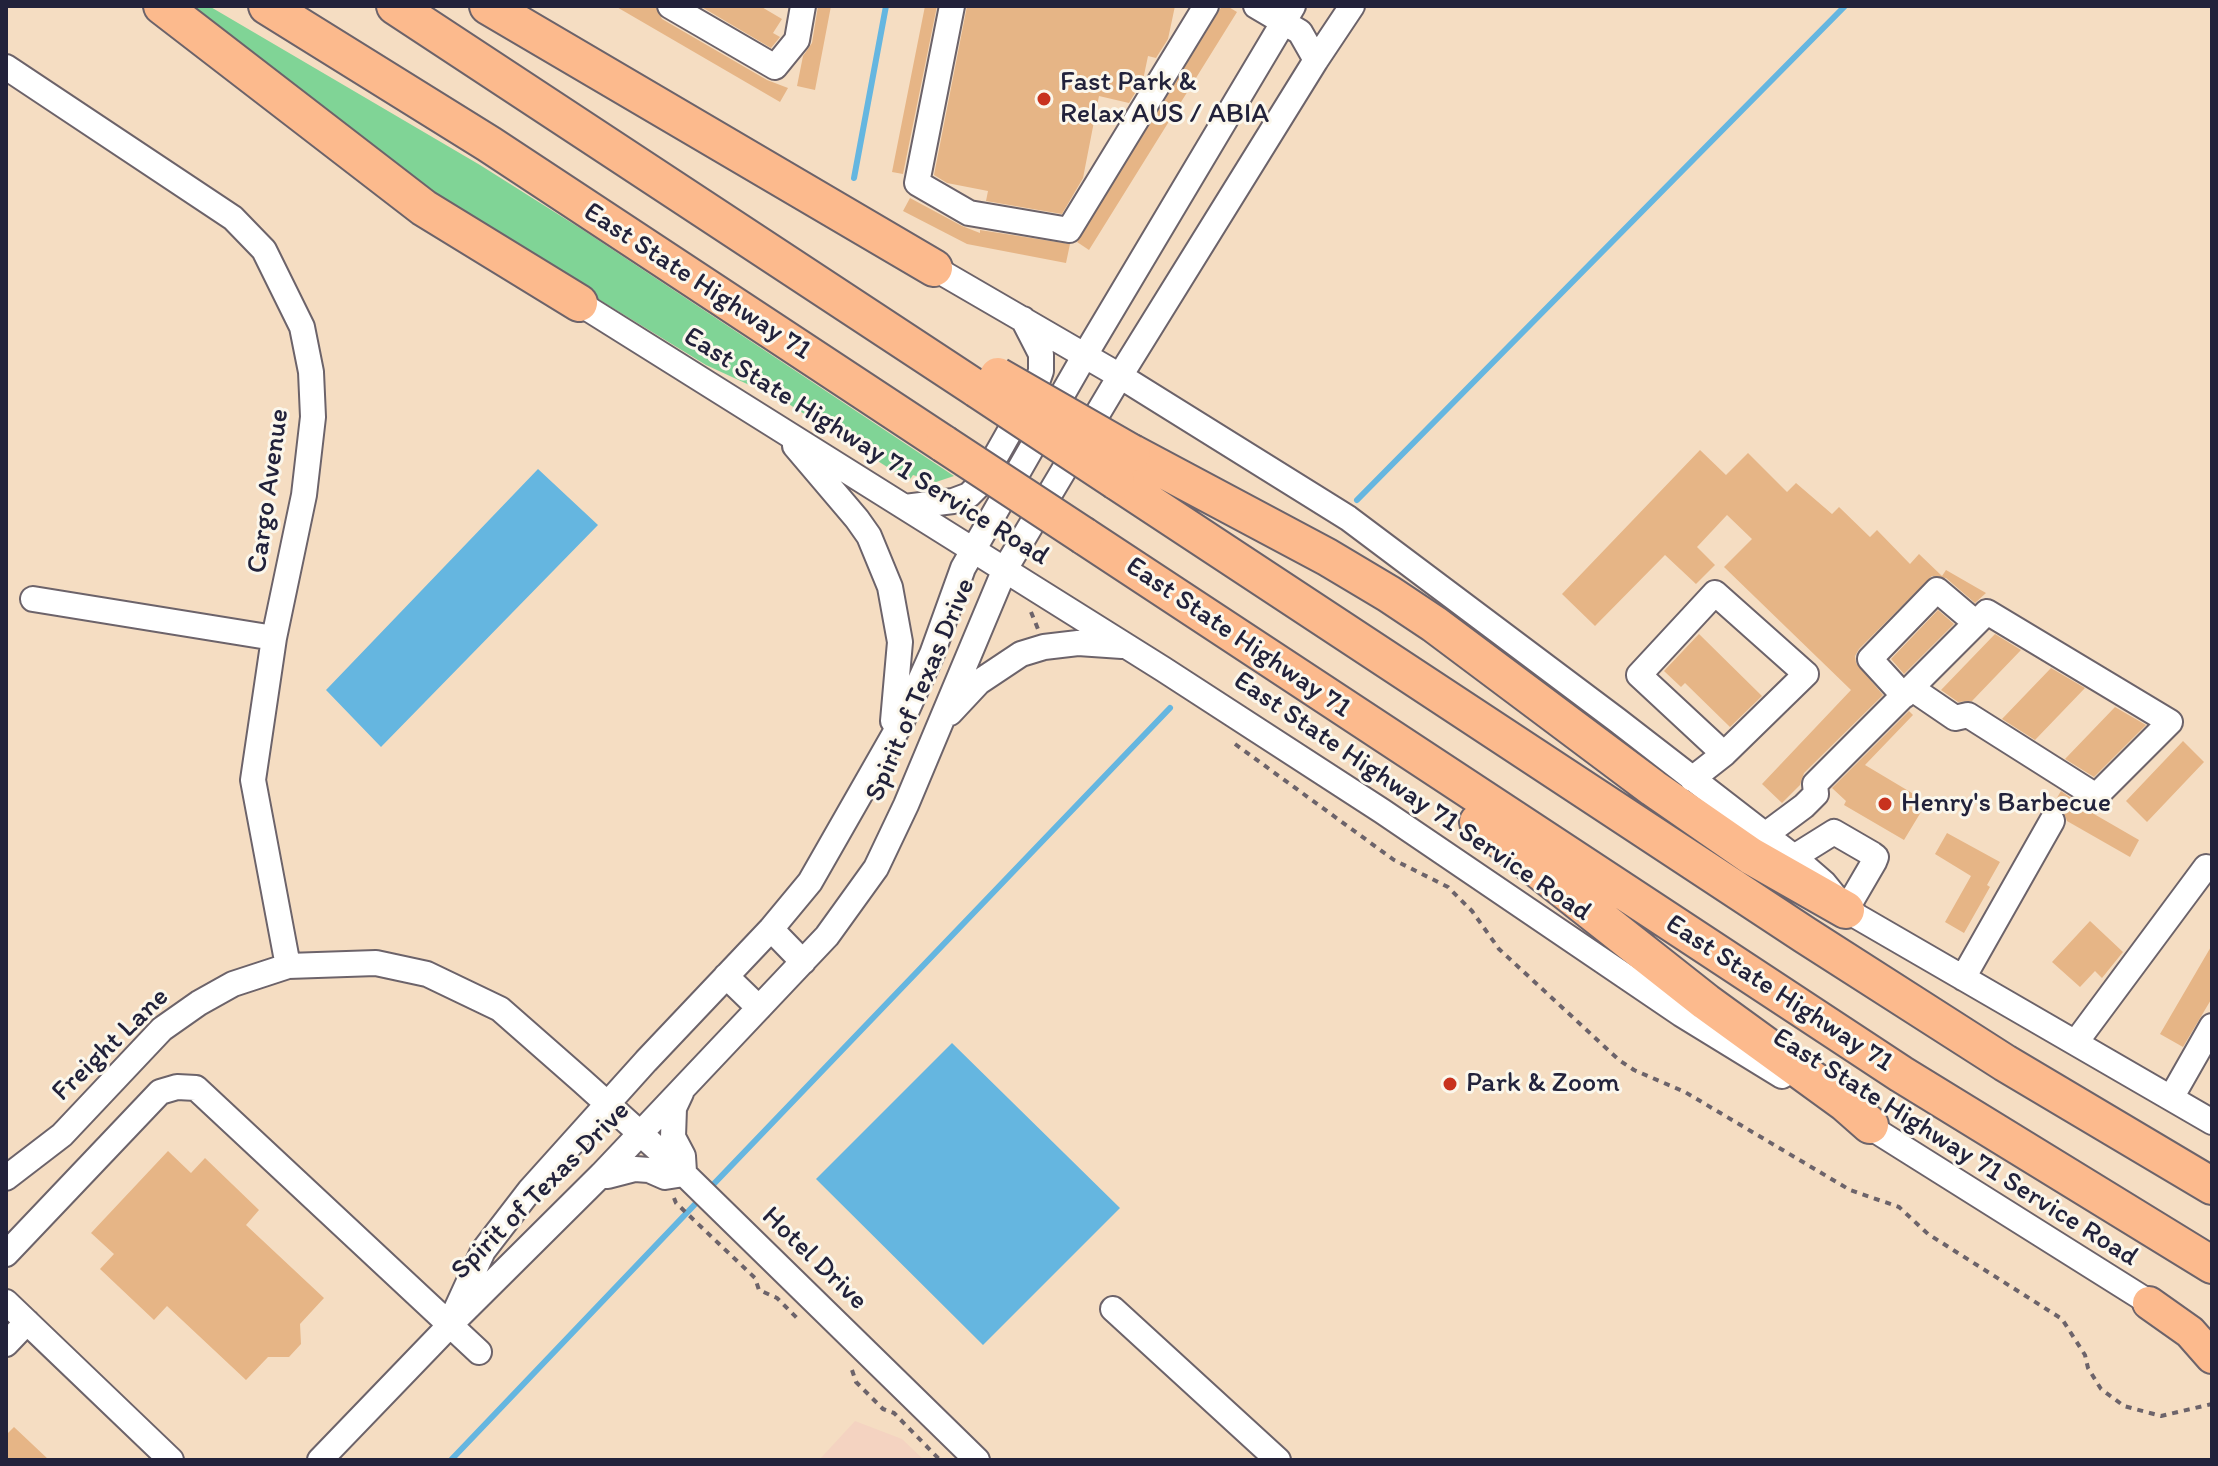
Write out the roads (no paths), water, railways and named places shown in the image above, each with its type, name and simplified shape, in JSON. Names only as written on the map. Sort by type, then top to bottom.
[{"type":"highway","points":[[162,6],[424,208],[579,303]]},
{"type":"highway","name":"East State Highway 71","points":[[267,6],[489,144],[1926,1090],[2212,1265]]},
{"type":"highway","points":[[395,6],[806,277],[929,337],[982,379],[1124,467],[1805,935],[2057,1094],[2212,1186]]},
{"type":"highway","points":[[488,6],[934,268]]},
{"type":"highway","points":[[1124,467],[1327,557],[1389,594],[1751,856],[1846,910]]},
{"type":"highway","points":[[1421,759],[1452,798],[1491,832],[1706,1002],[1837,1097],[1870,1125]]},
{"type":"highway","points":[[1666,920],[1780,975],[2142,1202],[2212,1242]]},
{"type":"highway","points":[[2057,1094],[2085,1131],[2212,1207]]},
{"type":"main road","points":[[2149,1303],[2190,1332],[2212,1357]]},
{"type":"street","points":[[670,6],[775,67],[797,40],[803,6]]},
{"type":"street","points":[[952,6],[917,183],[969,213],[1069,230],[1206,6]]},
{"type":"street","points":[[1256,6],[1288,14],[1316,60]]},
{"type":"street","name":"Spirit of Texas Drive","points":[[320,1460],[602,1174],[803,962],[827,936],[876,868],[906,805],[1005,569],[1120,376],[1352,6]]},
{"type":"street","name":"Spirit of Texas Drive","points":[[451,1324],[483,1251],[530,1190],[771,929],[810,882],[902,721],[932,654],[959,577],[1085,355],[1288,14]]},
{"type":"street","name":"Cargo Avenue","points":[[6,67],[233,218],[264,250],[302,327],[311,372],[313,417],[304,495],[274,638],[253,780],[288,966]]},
{"type":"street","points":[[934,268],[1120,376],[1348,518],[1794,857],[1824,883],[1846,910],[2171,1098],[2209,1112]]},
{"type":"street","name":"East State Highway 71 Service Road","points":[[579,303],[1128,646],[1382,811],[1681,1014],[1825,1103],[1870,1125],[2149,1303],[2212,1339]]},
{"type":"street","points":[[905,507],[953,501],[969,495],[980,484],[1041,371],[1041,354],[1023,319]]},
{"type":"street","points":[[784,431],[869,536],[890,587],[900,642],[891,737]]},
{"type":"street","points":[[1765,835],[1816,794],[1815,784],[1907,692],[1976,623],[1987,612],[2170,722],[2096,796],[1968,715],[1955,718],[1907,692],[1870,659],[1937,590],[1976,623]]},
{"type":"street","points":[[1692,779],[1724,754],[1806,674],[1715,593],[1639,675],[1724,754]]},
{"type":"street","points":[[33,599],[274,638]]},
{"type":"street","points":[[938,727],[979,682],[1021,654],[1044,647],[1078,643],[1128,646]]},
{"type":"street","points":[[1963,978],[2052,821]]},
{"type":"street","points":[[1794,857],[1831,833],[1838,832],[1876,857],[1846,910]]},
{"type":"street","points":[[2076,1042],[2206,867]]},
{"type":"street","points":[[771,929],[803,962]]},
{"type":"street","name":"Freight Lane","points":[[6,1178],[62,1135],[162,1029],[233,984],[288,966],[376,963],[427,974],[500,1009],[606,1105]]},
{"type":"street","points":[[726,976],[759,1008]]},
{"type":"street","points":[[2171,1098],[2212,1026]]},
{"type":"street","points":[[6,1254],[160,1092],[177,1087],[196,1088],[479,1352]]},
{"type":"street","points":[[602,1174],[608,1176],[635,1169],[649,1170],[665,1177],[689,1179],[683,1156],[673,1137],[674,1108],[682,1090]]},
{"type":"street","name":"Hotel Drive","points":[[606,1105],[689,1179],[977,1460]]},
{"type":"street","points":[[6,1302],[171,1460]]},
{"type":"street","points":[[1113,1309],[1278,1460]]},
{"type":"street","points":[[6,1344],[27,1322]]},
{"type":"water","points":[[538,469],[598,525],[381,747],[326,690]]},
{"type":"water","points":[[952,1043],[1120,1208],[983,1345],[816,1179]]},
{"type":"waterway","points":[[854,178],[886,6]]},
{"type":"waterway","points":[[1357,500],[1845,6]]},
{"type":"waterway","points":[[707,1191],[1170,708]]},
{"type":"waterway","points":[[451,1460],[700,1199]]},
{"type":"place","name":"Fast Park & Relax AUS / ABIA","points":[[1044,99]]},
{"type":"place","name":"Henry's Barbecue","points":[[1885,804]]},
{"type":"place","name":"Park & Zoom","points":[[1450,1084]]}]
